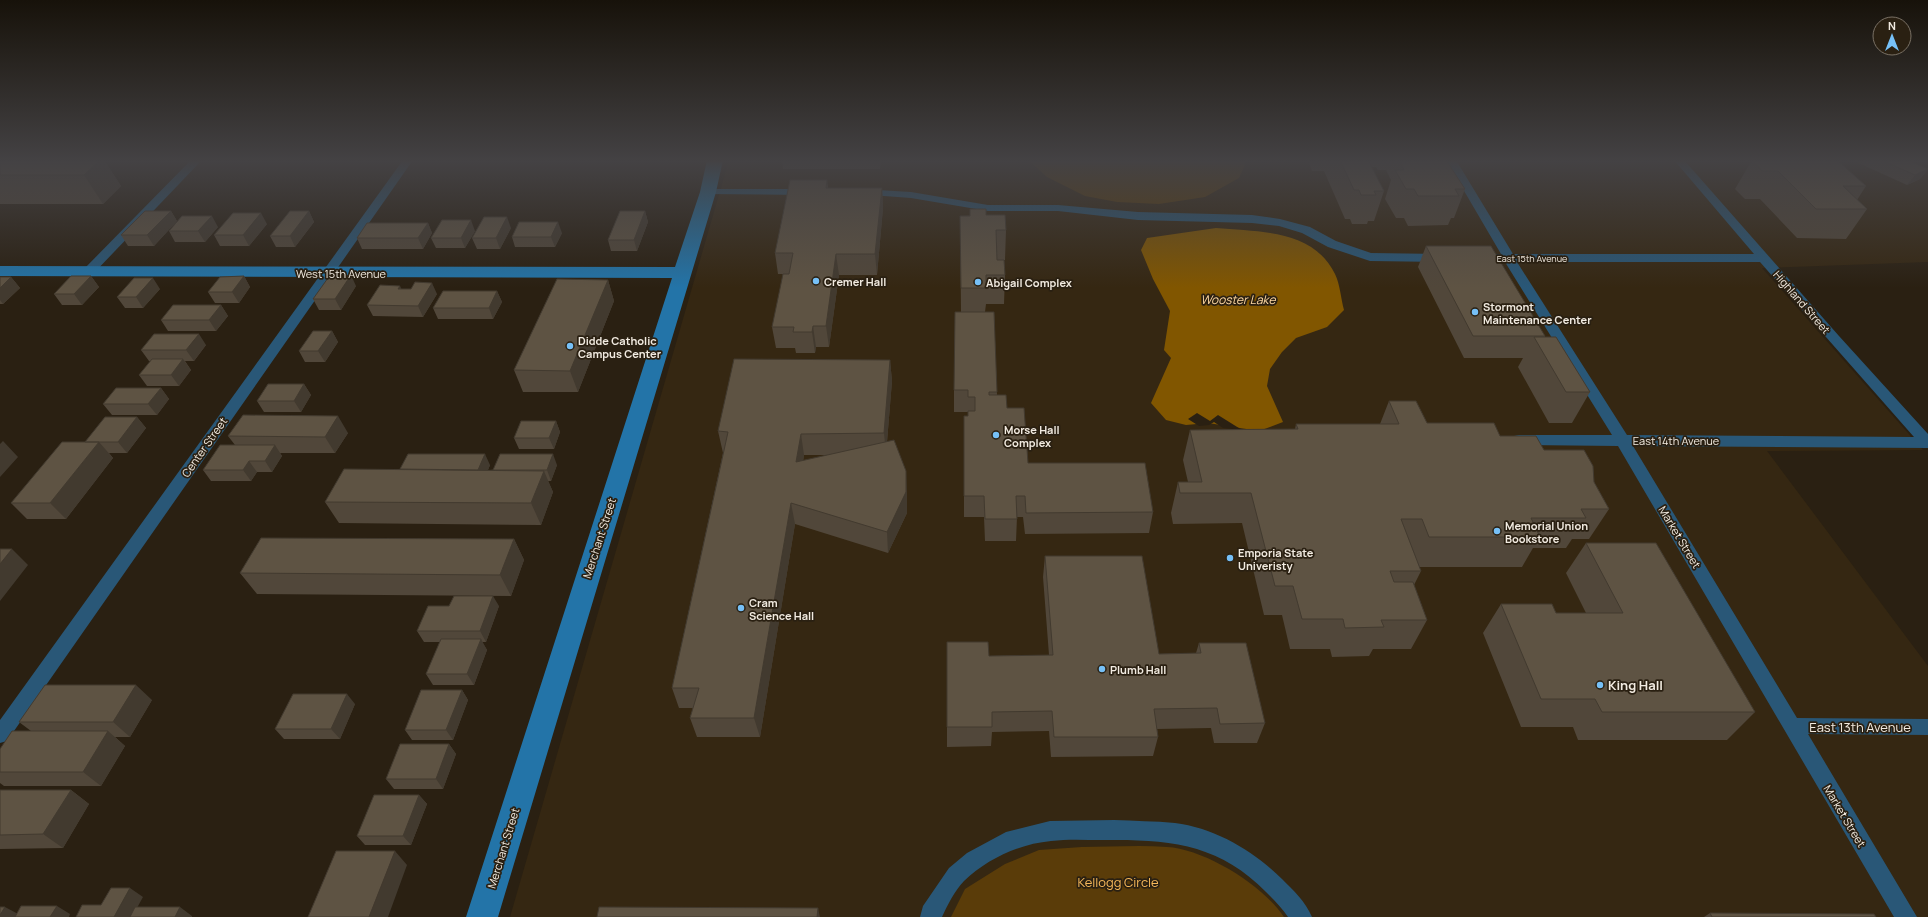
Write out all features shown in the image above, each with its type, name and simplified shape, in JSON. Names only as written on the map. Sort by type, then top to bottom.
[{"type":"main road","name":"Merchant Street","points":[[482,917],[705,203]]},
{"type":"main road","name":"West 15th Avenue","points":[[0,271],[682,273]]},
{"type":"street","points":[[88,272],[155,203]]},
{"type":"street","name":"Center Street","points":[[0,735],[378,203]]},
{"type":"street","name":"East 15th Avenue","points":[[960,203],[988,208],[1058,208],[1138,216],[1176,218],[1218,217],[1280,223],[1306,230],[1332,244],[1370,258],[1764,258]]},
{"type":"street","name":"Market Street","points":[[1476,203],[1622,440],[1906,917]]},
{"type":"street","name":"Highland Street","points":[[1716,203],[1928,442]]},
{"type":"street","name":"East 14th Avenue","points":[[1503,440],[1928,442]]},
{"type":"street","name":"East 13th Avenue","points":[[1792,726],[1928,727]]},
{"type":"street","points":[[931,916],[956,875],[974,860],[1013,839],[1050,831],[1114,830],[1176,833],[1203,840],[1234,853],[1259,870],[1281,891],[1301,917]]},
{"type":"shaded area","name":"Emporia State Univeristy","points":[[717,203],[1928,203],[1928,262],[1762,268],[1923,450],[1767,451],[1928,666],[1928,917],[510,917]]},
{"type":"green space","points":[[1134,203],[1167,203],[1159,204]]},
{"type":"green space","name":"Kellogg Circle","points":[[1082,847],[1167,847],[1182,849],[1198,854],[1232,871],[1248,882],[1263,893],[1284,917],[951,917],[965,889],[1005,864],[1039,850]]},
{"type":"water","name":"Wooster Lake","points":[[1216,228],[1267,232],[1299,241],[1313,248],[1325,259],[1337,278],[1344,310],[1327,327],[1296,338],[1282,352],[1270,369],[1267,386],[1283,422],[1259,431],[1208,423],[1186,425],[1166,420],[1151,403],[1171,358],[1164,350],[1170,311],[1153,279],[1141,250],[1147,238]]},
{"type":"pier","points":[[1197,413],[1210,421],[1218,415],[1242,430],[1223,428],[1214,422],[1209,425],[1199,426],[1188,419]]},
{"type":"building","name":"Cremer Hall","points":[[785,203],[880,203],[875,254],[836,254],[826,326],[813,326],[812,332],[793,332],[794,327],[772,327],[783,274],[789,274],[793,253],[775,253]]},
{"type":"building","points":[[1810,203],[1861,203],[1867,209],[1816,209]]},
{"type":"building","points":[[970,209],[986,209],[986,215],[1005,215],[1006,230],[996,230],[997,260],[1004,260],[1005,275],[986,275],[986,288],[961,288],[960,216],[970,216]]},
{"type":"building","points":[[145,211],[171,211],[147,235],[121,235]]},
{"type":"building","points":[[290,211],[309,211],[290,236],[270,236]]},
{"type":"building","points":[[620,211],[645,211],[634,240],[608,240]]},
{"type":"building","points":[[233,213],[261,213],[243,235],[214,235]]},
{"type":"building","points":[[182,216],[212,216],[198,231],[169,231]]},
{"type":"building","points":[[484,217],[507,217],[496,238],[472,238]]},
{"type":"building","points":[[442,220],[471,220],[461,238],[431,238]]},
{"type":"building","points":[[519,222],[558,222],[551,237],[512,237]]},
{"type":"building","points":[[367,223],[428,223],[418,238],[357,238]]},
{"type":"building","points":[[1426,246],[1491,246],[1545,336],[1473,336]]},
{"type":"building","points":[[351,275],[335,299],[313,299],[328,278]]},
{"type":"building","points":[[71,276],[91,276],[74,294],[54,294]]},
{"type":"building","points":[[244,276],[232,292],[208,292],[220,277]]},
{"type":"building","points":[[0,277],[11,277],[0,288]]},
{"type":"building","points":[[134,278],[153,278],[136,297],[117,297]]},
{"type":"building","points":[[557,279],[608,280],[570,371],[514,370]]},
{"type":"building","points":[[415,282],[432,283],[418,306],[367,305],[380,285],[400,286],[398,289],[411,289]]},
{"type":"building","points":[[443,291],[497,291],[489,308],[433,308]]},
{"type":"building","points":[[173,305],[221,305],[209,320],[161,320]]},
{"type":"building","name":"Morse Hall Complex","points":[[955,312],[994,312],[997,392],[989,392],[989,395],[1006,395],[1007,408],[1024,408],[1028,463],[1145,463],[1153,512],[1026,513],[1025,496],[1016,496],[1017,519],[985,519],[984,496],[964,496],[964,416],[968,416],[968,411],[975,411],[975,397],[968,397],[968,390],[954,390]]},
{"type":"building","points":[[313,331],[332,331],[318,351],[299,351]]},
{"type":"building","points":[[154,334],[199,334],[186,350],[141,350]]},
{"type":"building","points":[[1534,337],[1556,337],[1590,392],[1566,392]]},
{"type":"building","points":[[152,359],[183,359],[171,375],[139,375]]},
{"type":"building","name":"Cram Science Hall","points":[[734,359],[890,360],[884,433],[801,434],[796,462],[894,440],[906,471],[906,492],[887,532],[791,503],[754,718],[690,718],[699,688],[672,688],[728,432],[718,431]]},
{"type":"building","points":[[268,384],[304,384],[294,401],[257,401]]},
{"type":"building","points":[[116,388],[161,388],[148,404],[103,404]]},
{"type":"building","points":[[1389,401],[1416,401],[1427,423],[1494,423],[1500,436],[1536,436],[1544,450],[1584,450],[1593,466],[1594,482],[1609,509],[1581,509],[1586,518],[1531,518],[1540,537],[1429,537],[1422,519],[1401,519],[1421,571],[1390,571],[1394,582],[1413,582],[1427,620],[1381,620],[1384,627],[1345,628],[1343,619],[1302,619],[1293,586],[1275,586],[1251,493],[1180,493],[1178,482],[1202,482],[1190,430],[1298,429],[1296,424],[1399,424]]},
{"type":"building","points":[[243,415],[338,416],[325,437],[228,436]]},
{"type":"building","points":[[105,417],[137,417],[118,442],[85,442]]},
{"type":"building","points":[[521,421],[556,421],[549,438],[514,438]]},
{"type":"building","points":[[62,442],[99,442],[50,503],[11,503]]},
{"type":"building","points":[[220,445],[275,445],[265,461],[249,461],[243,470],[203,470]]},
{"type":"building","points":[[408,454],[485,454],[478,470],[400,469]]},
{"type":"building","points":[[500,454],[553,454],[547,470],[493,470]]},
{"type":"building","points":[[344,469],[544,471],[531,503],[325,502]]},
{"type":"building","points":[[261,538],[514,539],[500,575],[240,573]]},
{"type":"building","points":[[1586,543],[1656,543],[1755,712],[1602,712],[1595,699],[1541,699],[1501,604],[1552,604],[1556,613],[1623,613]]},
{"type":"building","points":[[0,549],[12,549],[0,564]]},
{"type":"building","name":"Plumb Hall","points":[[1045,556],[1142,556],[1159,654],[1201,653],[1199,643],[1246,643],[1265,723],[1220,724],[1217,708],[1154,709],[1158,737],[1054,737],[1052,711],[992,712],[992,727],[947,727],[947,642],[988,642],[989,656],[1053,655]]},
{"type":"building","points":[[454,596],[493,596],[480,631],[417,631],[428,606],[449,606]]},
{"type":"building","points":[[441,639],[481,639],[467,674],[426,674]]},
{"type":"building","points":[[45,685],[136,685],[113,722],[19,722]]},
{"type":"building","points":[[421,690],[462,690],[446,730],[405,730]]},
{"type":"building","points":[[293,694],[347,694],[331,729],[275,729]]},
{"type":"building","points":[[12,731],[108,731],[83,772],[0,772],[0,749]]},
{"type":"building","points":[[400,744],[449,744],[436,779],[386,779]]},
{"type":"building","points":[[0,790],[71,790],[43,834],[0,835]]},
{"type":"building","points":[[374,795],[419,795],[403,836],[357,836]]},
{"type":"building","points":[[336,851],[395,851],[369,917],[308,917]]},
{"type":"building","points":[[111,888],[130,888],[114,917],[76,917],[82,905],[101,905]]},
{"type":"building","points":[[21,906],[57,906],[50,917],[15,917]]},
{"type":"building","points":[[0,907],[5,907],[0,915]]},
{"type":"building","points":[[135,907],[180,907],[175,917],[130,917]]},
{"type":"building","points":[[599,907],[818,908],[817,917],[597,917]]},
{"type":"building","points":[[1710,913],[1874,914],[1876,917],[1712,917]]},
{"type":"place","name":"Cremer Hall","points":[[816,281]]},
{"type":"place","name":"Abigail Complex","points":[[978,282]]},
{"type":"place","name":"Stormont Maintenance Center","points":[[1475,312]]},
{"type":"place","name":"Didde Catholic Campus Center","points":[[570,346]]},
{"type":"place","name":"Morse Hall Complex","points":[[996,435]]},
{"type":"place","name":"Memorial Union Bookstore","points":[[1497,531]]},
{"type":"place","name":"Emporia State Univeristy","points":[[1230,558]]},
{"type":"place","name":"Cram Science Hall","points":[[741,608]]},
{"type":"place","name":"Plumb Hall","points":[[1102,669]]},
{"type":"place","name":"King Hall","points":[[1600,685]]}]
